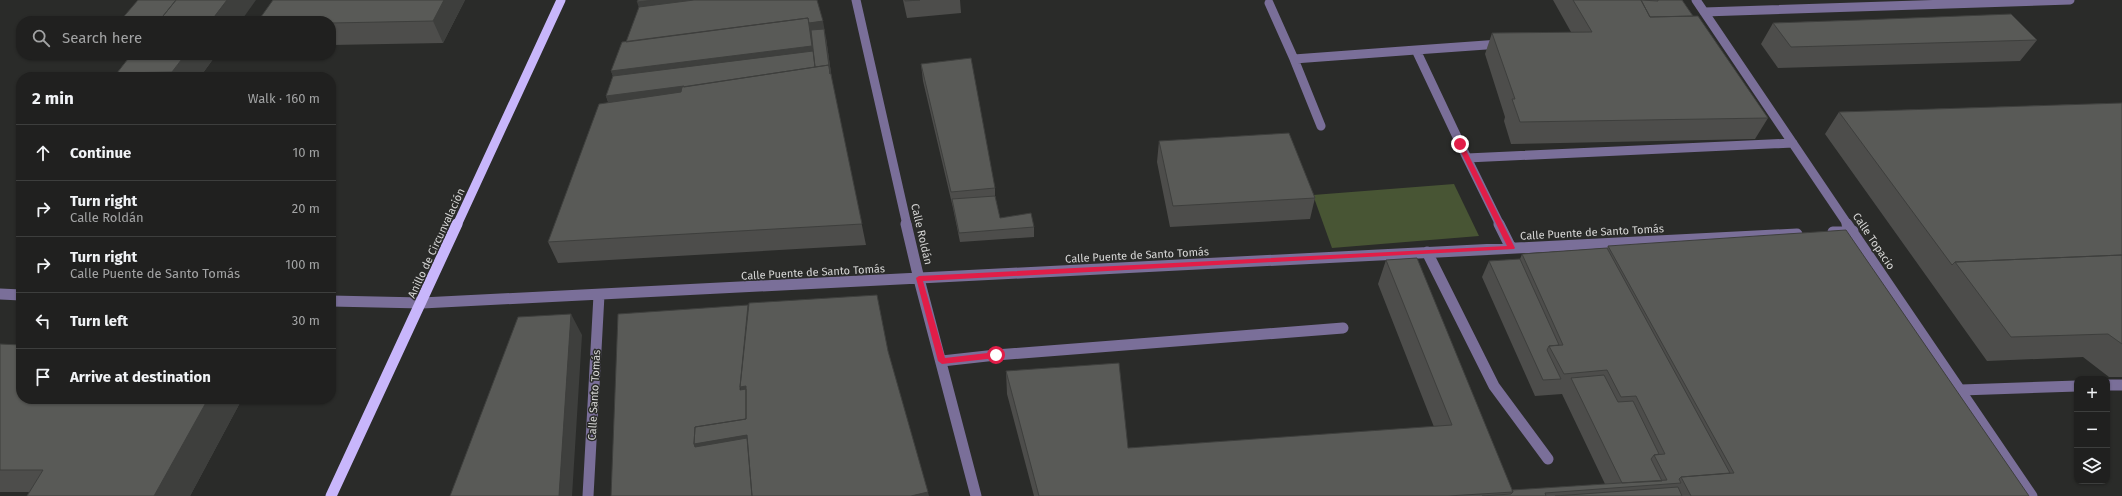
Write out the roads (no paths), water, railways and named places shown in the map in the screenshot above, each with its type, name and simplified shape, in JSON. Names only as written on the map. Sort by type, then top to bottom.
[{"type":"main road","name":"Anillo de Circunvalación","points":[[331,496],[422,303],[561,0]]},
{"type":"street","name":"Calle Roldán","points":[[856,0],[919,278],[942,361],[976,496]]},
{"type":"street","name":"Calle Topacio","points":[[1696,0],[2032,496]]},
{"type":"street","points":[[1704,12],[2070,0]]},
{"type":"street","points":[[1269,3],[1294,59],[1321,126]]},
{"type":"street","points":[[1294,59],[1500,44]]},
{"type":"street","points":[[1416,50],[1511,248]]},
{"type":"street","points":[[1467,158],[1793,143]]},
{"type":"street","points":[[1821,232],[1853,231]]},
{"type":"street","name":"Calle Puente de Santo Tomás","points":[[336,301],[422,303],[599,295],[1805,233]]},
{"type":"street","points":[[1427,252],[1494,386],[1548,459]]},
{"type":"street","points":[[0,294],[16,295]]},
{"type":"street","name":"Calle Santo Tomás","points":[[588,496],[599,295]]},
{"type":"street","points":[[942,361],[996,355],[1343,328]]},
{"type":"street","points":[[2110,385],[2122,385]]},
{"type":"street","points":[[1961,390],[2074,386]]}]
